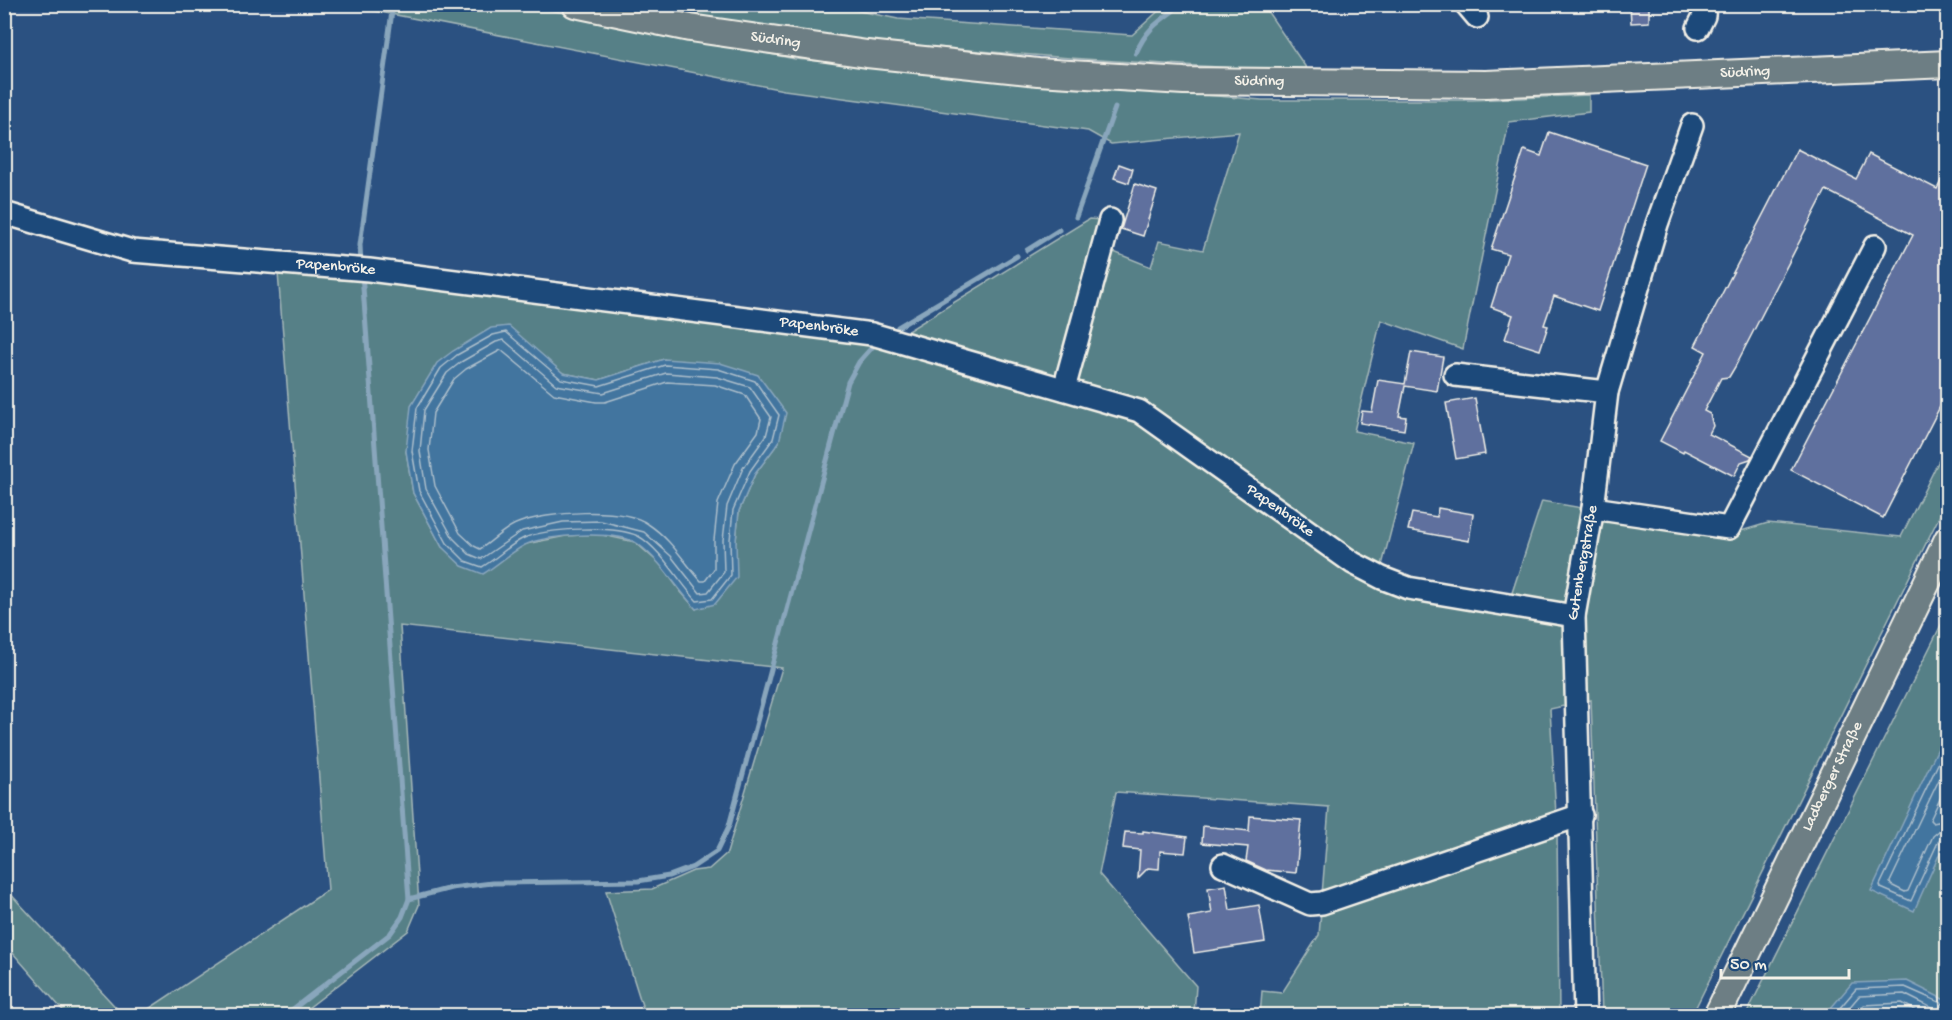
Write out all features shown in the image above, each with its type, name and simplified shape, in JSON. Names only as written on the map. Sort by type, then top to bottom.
[{"type":"main road","name":"Südring","points":[[575,4],[690,28],[867,54],[1038,72],[1184,81],[1486,84],[1947,64]]},
{"type":"main road","name":"Ladberger Straße","points":[[1717,1016],[1944,554]]},
{"type":"street","points":[[1698,28],[1704,16],[1705,4]]},
{"type":"street","name":"Gutenbergstraße","points":[[1585,1016],[1574,616],[1593,508],[1607,392],[1657,224],[1692,125]]},
{"type":"street","name":"Papenbröke","points":[[4,213],[132,251],[361,269],[872,334],[1139,411],[1353,563],[1382,578],[1408,588],[1574,616]]},
{"type":"street","points":[[1064,389],[1110,220]]},
{"type":"street","points":[[1593,508],[1730,528],[1875,246]]},
{"type":"street","points":[[1455,375],[1607,392]]},
{"type":"street","points":[[1223,865],[1310,904],[1322,903],[1581,815]]},
{"type":"green space","points":[[350,5],[525,5],[795,59],[1262,100],[1472,100],[1589,95],[1589,112],[1509,122],[1463,349],[1381,320],[1354,431],[1414,443],[1380,573],[1142,404],[1074,384],[1109,250],[1151,267],[1159,241],[1203,250],[1239,132],[1111,144],[1088,131],[784,90]]},
{"type":"green space","points":[[632,5],[831,5],[898,19],[1132,35],[1165,5],[1263,5],[1309,72],[931,47],[784,30]]},
{"type":"green space","points":[[1089,219],[1101,220],[1060,377],[906,332]]},
{"type":"green space","points":[[278,273],[373,280],[865,343],[1135,420],[1348,571],[1506,611],[1542,501],[1731,534],[1768,523],[1901,537],[1947,444],[1947,501],[1692,1015],[1602,1015],[1591,700],[1550,709],[1556,815],[1322,895],[1329,807],[1116,792],[1099,874],[1196,986],[1194,1015],[645,1015],[606,891],[652,889],[693,871],[709,869],[727,853],[782,668],[400,626],[419,905],[408,931],[299,1015],[138,1016],[328,890]],"holes":[[[537,352],[563,373],[599,380],[664,359],[779,442],[755,474],[739,511],[736,541],[696,609],[661,565],[635,542],[598,534],[566,536],[526,544],[442,547],[413,493],[406,451]]]},
{"type":"green space","points":[[1947,613],[1947,1015],[1746,1015]]},
{"type":"green space","points":[[1557,830],[1559,1015],[1260,1016],[1262,991],[1282,993],[1319,935],[1321,911]]},
{"type":"green space","points":[[4,888],[123,1015],[67,1015],[5,944]]},
{"type":"water","points":[[509,326],[563,373],[599,380],[664,359],[720,363],[758,375],[786,413],[779,442],[755,474],[739,511],[736,541],[737,577],[715,604],[696,609],[646,551],[638,544],[615,537],[582,535],[535,541],[519,548],[483,574],[462,566],[442,547],[413,493],[406,451],[411,406],[437,363],[491,328]]},
{"type":"water","points":[[1947,729],[1947,837],[1914,911],[1871,891]]},
{"type":"water","points":[[1907,981],[1947,1001],[1947,1015],[1825,1015],[1852,983]]},
{"type":"building","points":[[1630,4],[1649,4],[1649,22],[1631,23]]},
{"type":"building","points":[[1549,132],[1646,164],[1598,311],[1554,296],[1544,325],[1548,326],[1540,350],[1505,339],[1513,315],[1491,307],[1508,254],[1491,249],[1524,150],[1541,156]]},
{"type":"building","points":[[1797,149],[1856,179],[1869,154],[1937,189],[1947,169],[1947,393],[1883,518],[1791,470],[1913,235],[1826,190],[1735,367],[1729,377],[1721,378],[1704,411],[1710,414],[1713,426],[1709,434],[1752,456],[1741,462],[1734,476],[1684,450],[1683,453],[1660,441],[1706,352],[1695,346]]},
{"type":"building","points":[[1119,164],[1133,169],[1129,183],[1114,178]]},
{"type":"building","points":[[1135,184],[1157,191],[1143,236],[1121,229]]},
{"type":"building","points":[[1411,352],[1443,357],[1437,391],[1405,386],[1399,416],[1406,417],[1404,430],[1360,423],[1362,411],[1372,412],[1378,380],[1405,384]]},
{"type":"building","points":[[1475,398],[1485,454],[1456,459],[1446,403]]},
{"type":"building","points":[[1438,508],[1473,514],[1469,541],[1408,530],[1412,513],[1437,517]]},
{"type":"building","points":[[1250,816],[1301,820],[1296,873],[1266,870],[1246,861],[1248,847],[1202,843],[1203,826],[1249,831]]},
{"type":"building","points":[[1143,831],[1187,837],[1185,853],[1160,851],[1159,869],[1148,868],[1138,878],[1140,850],[1123,848],[1125,832],[1143,833]]},
{"type":"building","points":[[1226,885],[1230,910],[1259,905],[1265,942],[1194,953],[1188,917],[1212,913],[1208,888]]},
{"type":"waterway","points":[[361,265],[360,245],[393,4]]},
{"type":"waterway","points":[[1136,53],[1151,29],[1173,11]]},
{"type":"waterway","points":[[1076,217],[1115,108]]},
{"type":"waterway","points":[[1027,250],[1059,230]]},
{"type":"waterway","points":[[898,327],[1017,256]]},
{"type":"waterway","points":[[284,1016],[390,934],[402,917],[409,899],[362,274]]},
{"type":"waterway","points":[[409,899],[451,888],[492,883],[638,881],[669,876],[693,867],[717,851],[729,826],[848,382],[859,362],[875,344]]}]
